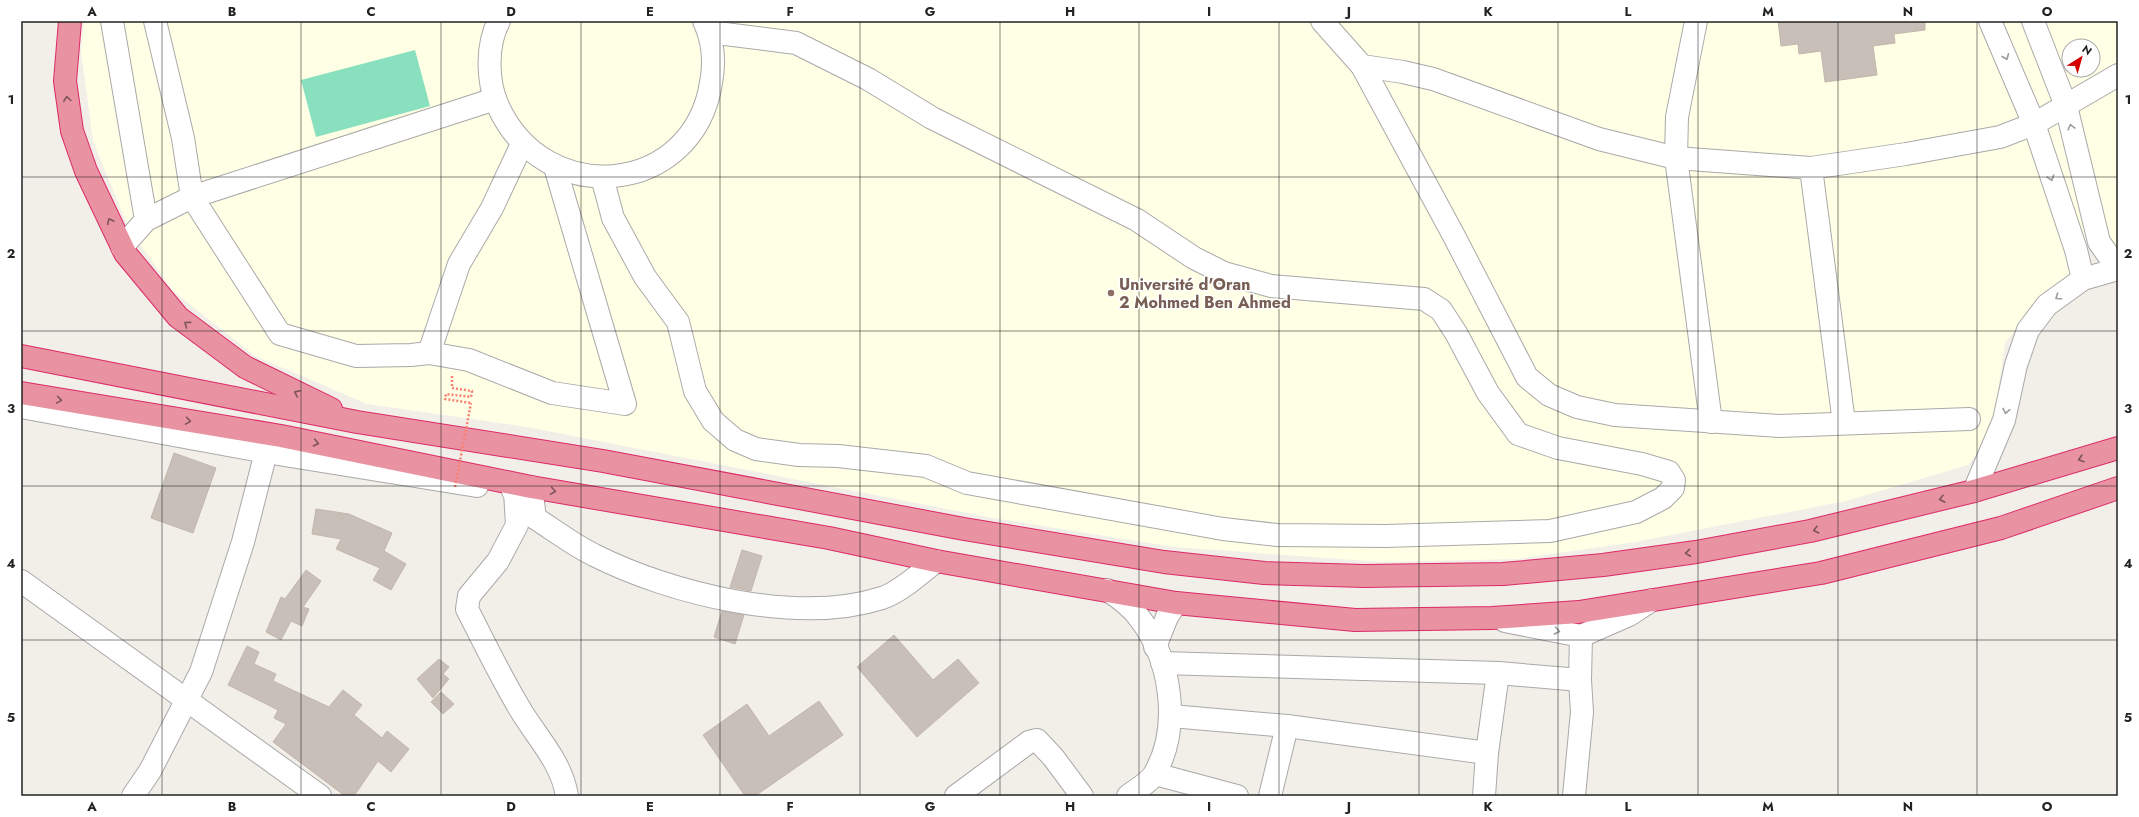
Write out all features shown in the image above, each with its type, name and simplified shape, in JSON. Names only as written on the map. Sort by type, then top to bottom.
[{"type":"highway","points":[[70,21],[65,81],[72,131],[86,171],[122,247],[178,317],[245,367],[357,422]]},
{"type":"highway","points":[[21,356],[357,422],[603,461],[980,531],[1164,562],[1264,573],[1364,576],[1503,574],[1603,565],[1696,552],[1810,531],[1974,491],[2118,448]]},
{"type":"highway","points":[[21,393],[280,436],[523,489],[829,538],[936,561],[1176,603],[1355,620],[1492,618],[1579,612],[1821,573],[2001,528],[2118,488]]},
{"type":"street","points":[[112,21],[146,220]]},
{"type":"street","points":[[155,21],[183,138],[192,197],[280,334],[356,356],[411,356],[429,353],[469,360],[552,393],[625,404],[555,167]]},
{"type":"street","points":[[499,21],[495,28],[489,64],[494,98],[505,123],[522,144],[538,157],[555,167],[578,175],[602,178],[637,172],[668,156],[692,132],[708,101],[714,67],[706,27],[796,43],[868,79],[932,118],[1137,220],[1194,258],[1224,273],[1271,286],[1424,299],[1441,310],[1456,333],[1488,394],[1518,434],[1558,448],[1642,464],[1669,472],[1674,480],[1673,488],[1663,498],[1636,512],[1550,531],[1385,536],[1277,535],[1223,529],[967,483],[926,466],[838,456],[799,455],[756,449],[735,440],[713,421],[695,391],[678,322],[645,277],[613,218],[602,178]]},
{"type":"street","points":[[1322,21],[1362,66],[1405,149],[1454,236],[1527,377],[1549,395],[1578,407],[1615,415],[1780,426],[1969,419]]},
{"type":"street","points":[[1696,21],[1677,116],[1676,158],[1711,422]]},
{"type":"street","points":[[1990,21],[2034,124],[2076,250],[2083,279]]},
{"type":"street","points":[[1974,491],[2004,420],[2016,365],[2028,330],[2047,304],[2083,279],[2118,269],[2099,242],[2066,106],[2034,21]]},
{"type":"street","points":[[1362,66],[1403,72],[1433,79],[1599,139],[1676,158],[1811,168],[1906,154],[2000,137],[2034,124],[2118,75]]},
{"type":"street","points":[[122,247],[146,220],[192,197],[494,98]]},
{"type":"street","points":[[429,353],[459,264],[492,208],[522,144]]},
{"type":"street","points":[[1811,168],[1844,423]]},
{"type":"street","points":[[2070,235],[2096,227]]},
{"type":"street","points":[[21,407],[266,452],[523,489]]},
{"type":"street","points":[[133,796],[150,771],[188,700],[201,672],[243,542],[266,452]]},
{"type":"street","points":[[523,489],[534,518],[592,554],[653,580],[751,604],[806,608],[846,607],[883,598],[915,578],[936,561]]},
{"type":"street","points":[[523,489],[517,525],[498,561],[469,596],[467,609],[523,714],[545,744],[558,768],[565,782],[567,796]]},
{"type":"street","points":[[21,581],[320,796]]},
{"type":"street","points":[[1107,590],[1131,608],[1145,627],[1159,655],[1170,698],[1171,716],[1164,753],[1155,774],[1128,796]]},
{"type":"street","points":[[1492,618],[1581,636],[1629,615],[1652,600]]},
{"type":"street","points":[[1159,655],[1167,617],[1176,603]]},
{"type":"street","points":[[1574,796],[1582,712],[1580,680],[1581,636]]},
{"type":"street","points":[[1159,655],[1580,680]]},
{"type":"street","points":[[1484,796],[1487,753],[1498,674]]},
{"type":"street","points":[[1171,716],[1287,726],[1487,753]]},
{"type":"street","points":[[1270,796],[1287,726]]},
{"type":"street","points":[[956,796],[1029,742],[1037,740],[1053,757],[1082,796]]},
{"type":"street","points":[[1155,774],[1211,792],[1237,796]]},
{"type":"path","points":[[452,357],[452,388],[472,391],[471,397],[446,394],[445,399],[471,403],[455,487]]},
{"type":"shaded area","name":"Université d'Oran 2 Mohmed Ben Ahmed","points":[[84,21],[2118,21],[2118,251],[2102,240],[2080,246],[2080,269],[2043,295],[2005,343],[1996,405],[1995,431],[1968,465],[1846,501],[1635,542],[1517,559],[1383,562],[1174,547],[993,518],[527,427],[367,404],[255,356],[173,291],[129,229],[93,141],[81,51]]},
{"type":"green space","points":[[415,50],[430,106],[316,137],[301,80]]},
{"type":"building","points":[[1778,21],[1925,21],[1925,30],[1894,34],[1895,43],[1873,46],[1877,75],[1825,82],[1821,51],[1799,54],[1798,44],[1781,46]]},
{"type":"building","points":[[174,453],[216,468],[193,533],[151,518]]},
{"type":"building","points":[[316,509],[349,514],[392,533],[384,551],[406,564],[391,590],[373,580],[380,568],[336,549],[341,539],[312,534]]},
{"type":"building","points":[[742,550],[762,556],[751,591],[730,587]]},
{"type":"building","points":[[306,570],[321,581],[303,607],[309,609],[302,626],[291,621],[281,640],[266,632],[281,597],[285,599]]},
{"type":"building","points":[[722,611],[744,615],[735,644],[714,637]]},
{"type":"building","points":[[894,635],[933,680],[958,659],[979,683],[917,737],[857,667]]},
{"type":"building","points":[[247,646],[259,652],[254,664],[276,674],[273,681],[329,707],[343,690],[362,705],[354,715],[382,738],[387,731],[409,749],[391,772],[378,761],[354,796],[345,796],[273,742],[286,724],[274,718],[278,710],[228,685]]},
{"type":"building","points":[[439,659],[449,667],[443,674],[449,679],[433,698],[417,679]]},
{"type":"building","points":[[441,692],[454,704],[443,714],[431,702]]},
{"type":"building","points":[[819,701],[843,735],[755,796],[745,796],[703,735],[747,704],[769,736]]},
{"type":"place","name":"Université d'Oran 2 Mohmed Ben Ahmed","points":[[1111,293]]}]
